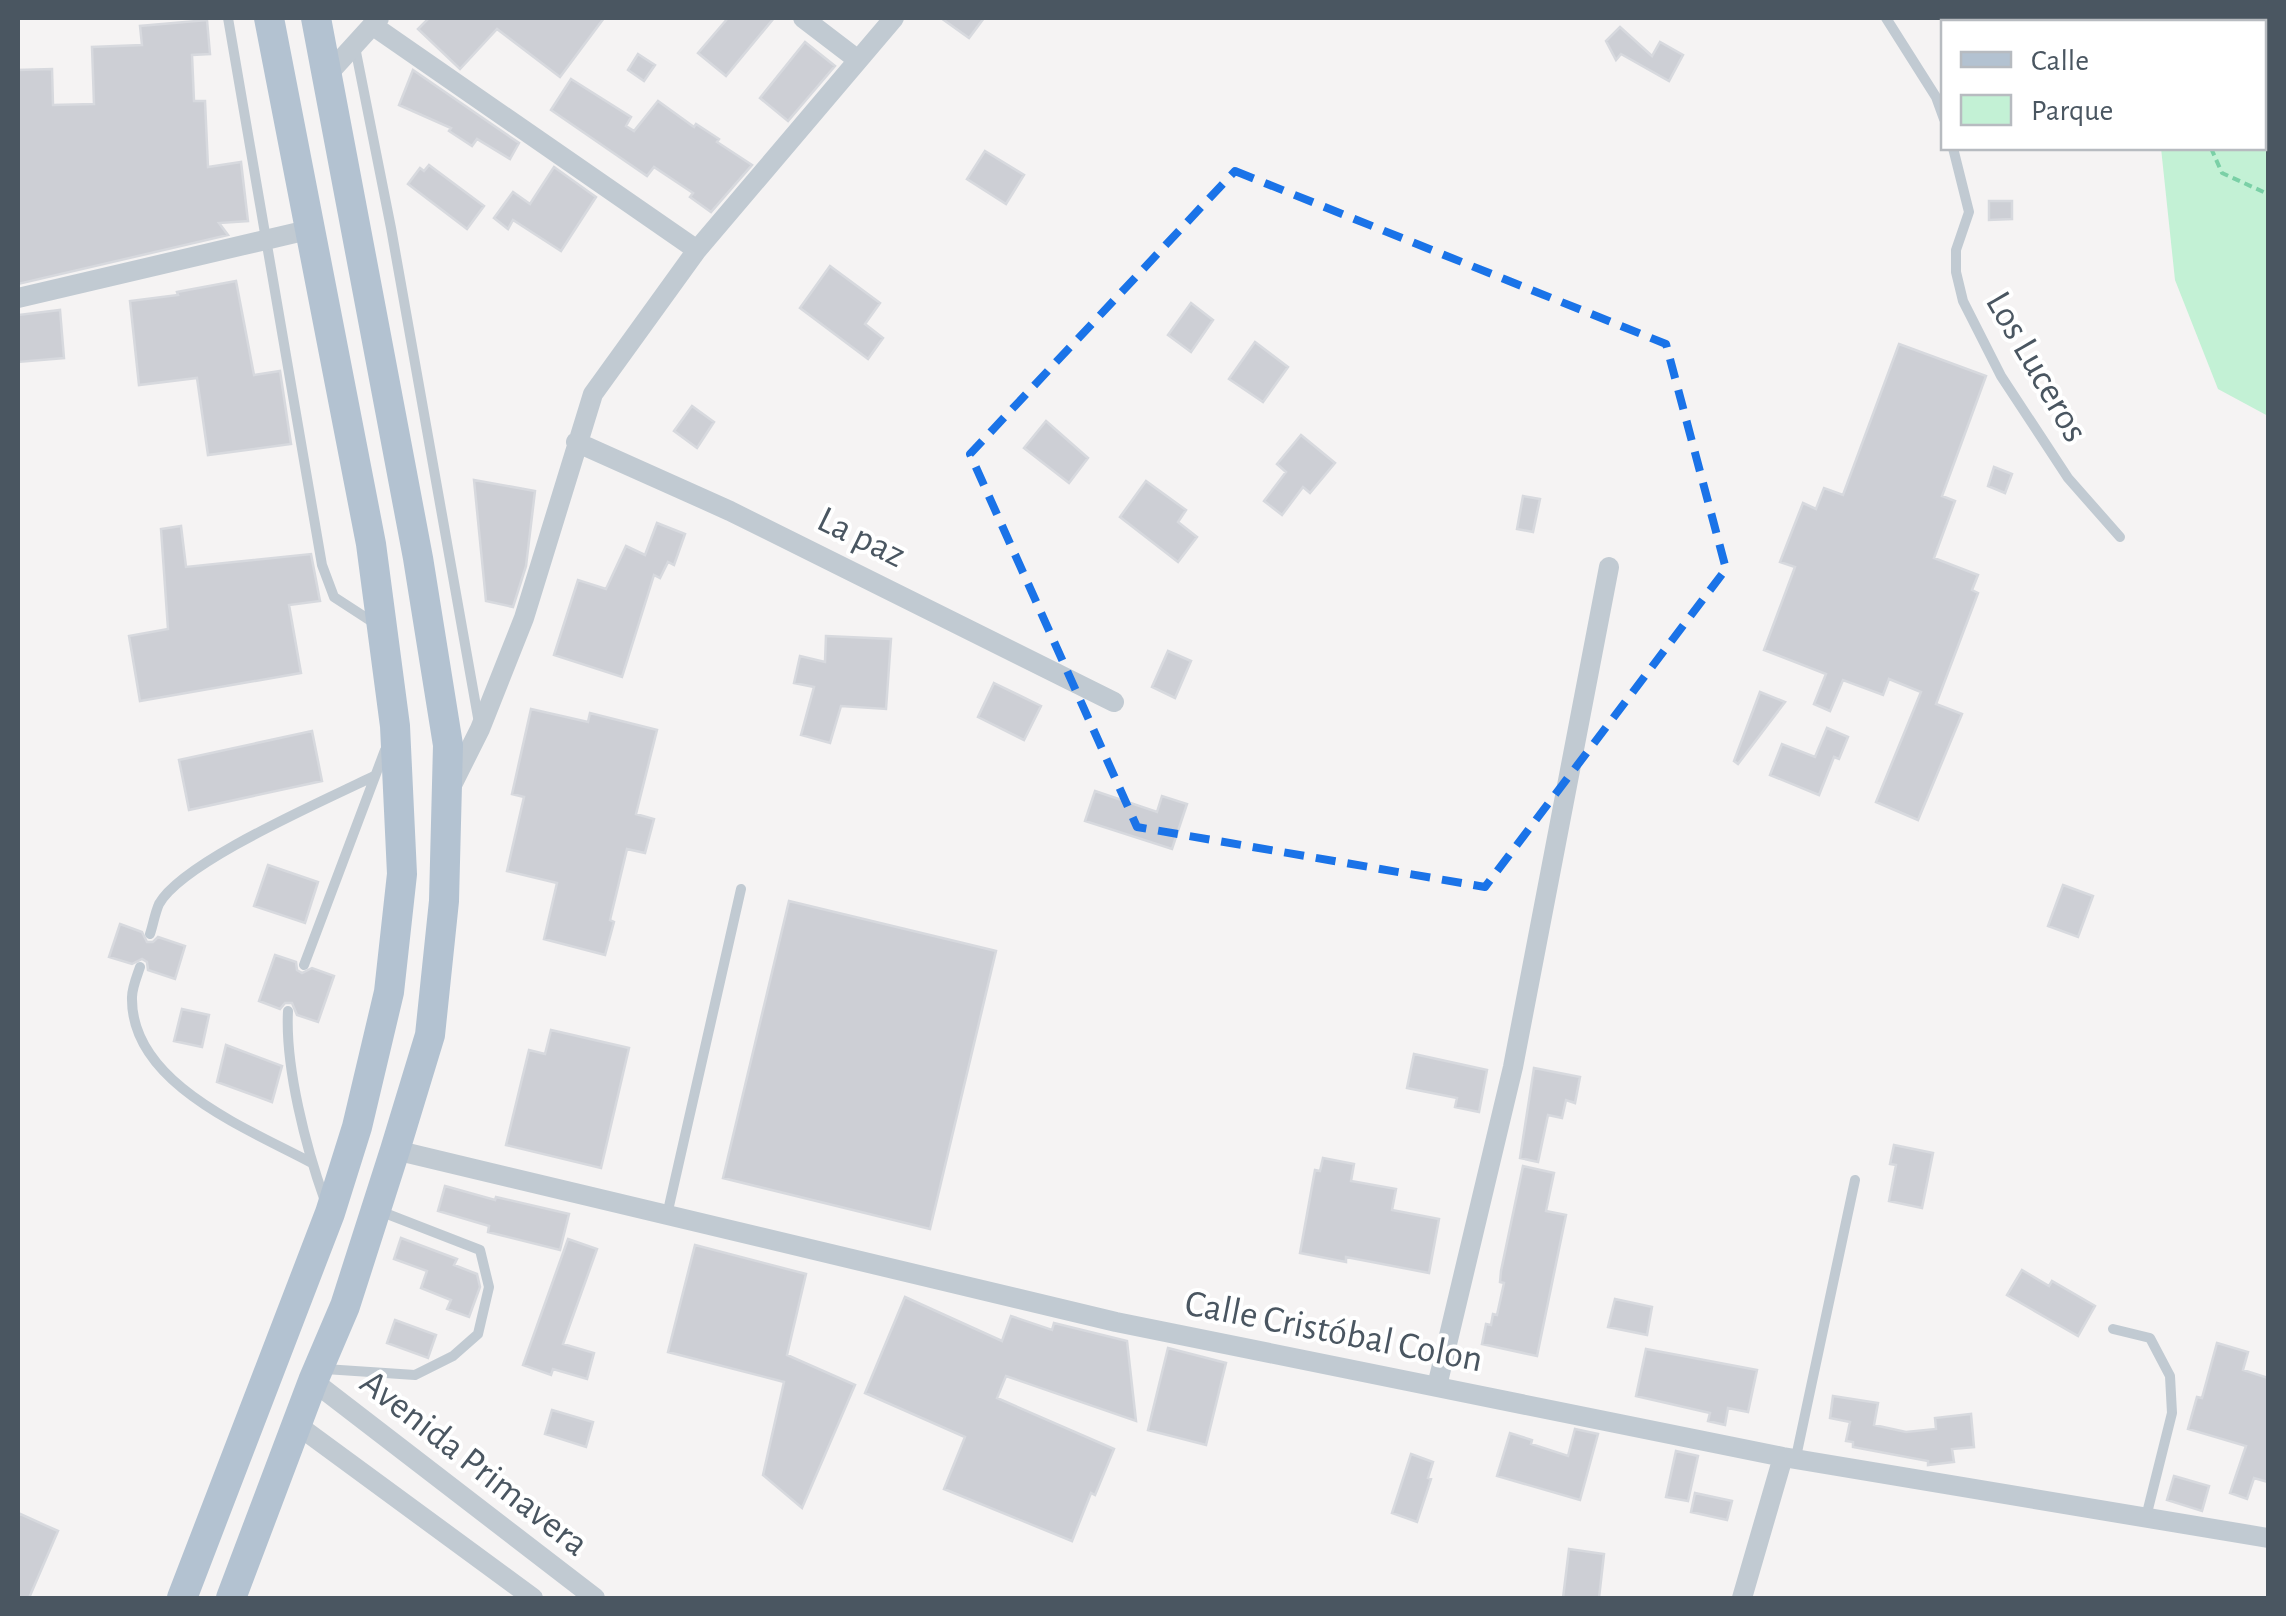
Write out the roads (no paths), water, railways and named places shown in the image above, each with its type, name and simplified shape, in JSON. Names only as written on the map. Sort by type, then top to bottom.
[{"type":"main road","points":[[182,1598],[330,1213],[357,1127],[388,992],[402,874],[395,726],[371,544],[269,18]]},
{"type":"main road","points":[[231,1598],[345,1306],[395,1150],[430,1035],[444,901],[448,744],[418,558],[316,18]]},
{"type":"street","points":[[803,18],[858,60]]},
{"type":"street","points":[[446,796],[480,729],[524,618],[593,394],[697,250],[894,18]]},
{"type":"street","points":[[328,74],[375,22],[697,250]]},
{"type":"street","points":[[18,298],[312,229]]},
{"type":"street","name":"La paz","points":[[576,442],[730,511],[1114,702]]},
{"type":"street","points":[[1437,1386],[1513,1067],[1608,567]]},
{"type":"street","name":"Calle Cristóbal Colon","points":[[395,1150],[1116,1322],[1789,1457],[2268,1538]]},
{"type":"street","name":"Avenida Primavera","points":[[316,1375],[594,1598]]},
{"type":"street","name":"Avenida Primavera","points":[[296,1424],[533,1598]]},
{"type":"street","points":[[1742,1598],[1789,1457]]},
{"type":"lane","points":[[228,18],[322,566],[334,596],[383,628]]},
{"type":"lane","points":[[1886,18],[1936,96],[1941,110]]},
{"type":"lane","points":[[354,45],[391,228],[480,729]]},
{"type":"lane","name":"Los Luceros","points":[[1954,150],[1969,212],[1956,250],[1963,301],[2001,376],[2039,435],[2068,478],[2120,537]]},
{"type":"lane","points":[[304,965],[395,726]]},
{"type":"lane","points":[[150,934],[160,903],[186,874],[374,776]]},
{"type":"lane","points":[[666,1215],[741,890]]},
{"type":"lane","points":[[140,967],[132,996],[138,1032],[164,1073],[195,1100],[312,1162]]},
{"type":"lane","points":[[288,1012],[286,1036],[312,1162],[330,1213]]},
{"type":"lane","points":[[1789,1457],[1856,1180]]},
{"type":"lane","points":[[316,1375],[416,1375],[452,1356],[478,1334],[489,1287],[480,1250],[376,1210]]},
{"type":"lane","points":[[2112,1329],[2150,1338],[2170,1376],[2172,1413],[2146,1517]]}]
